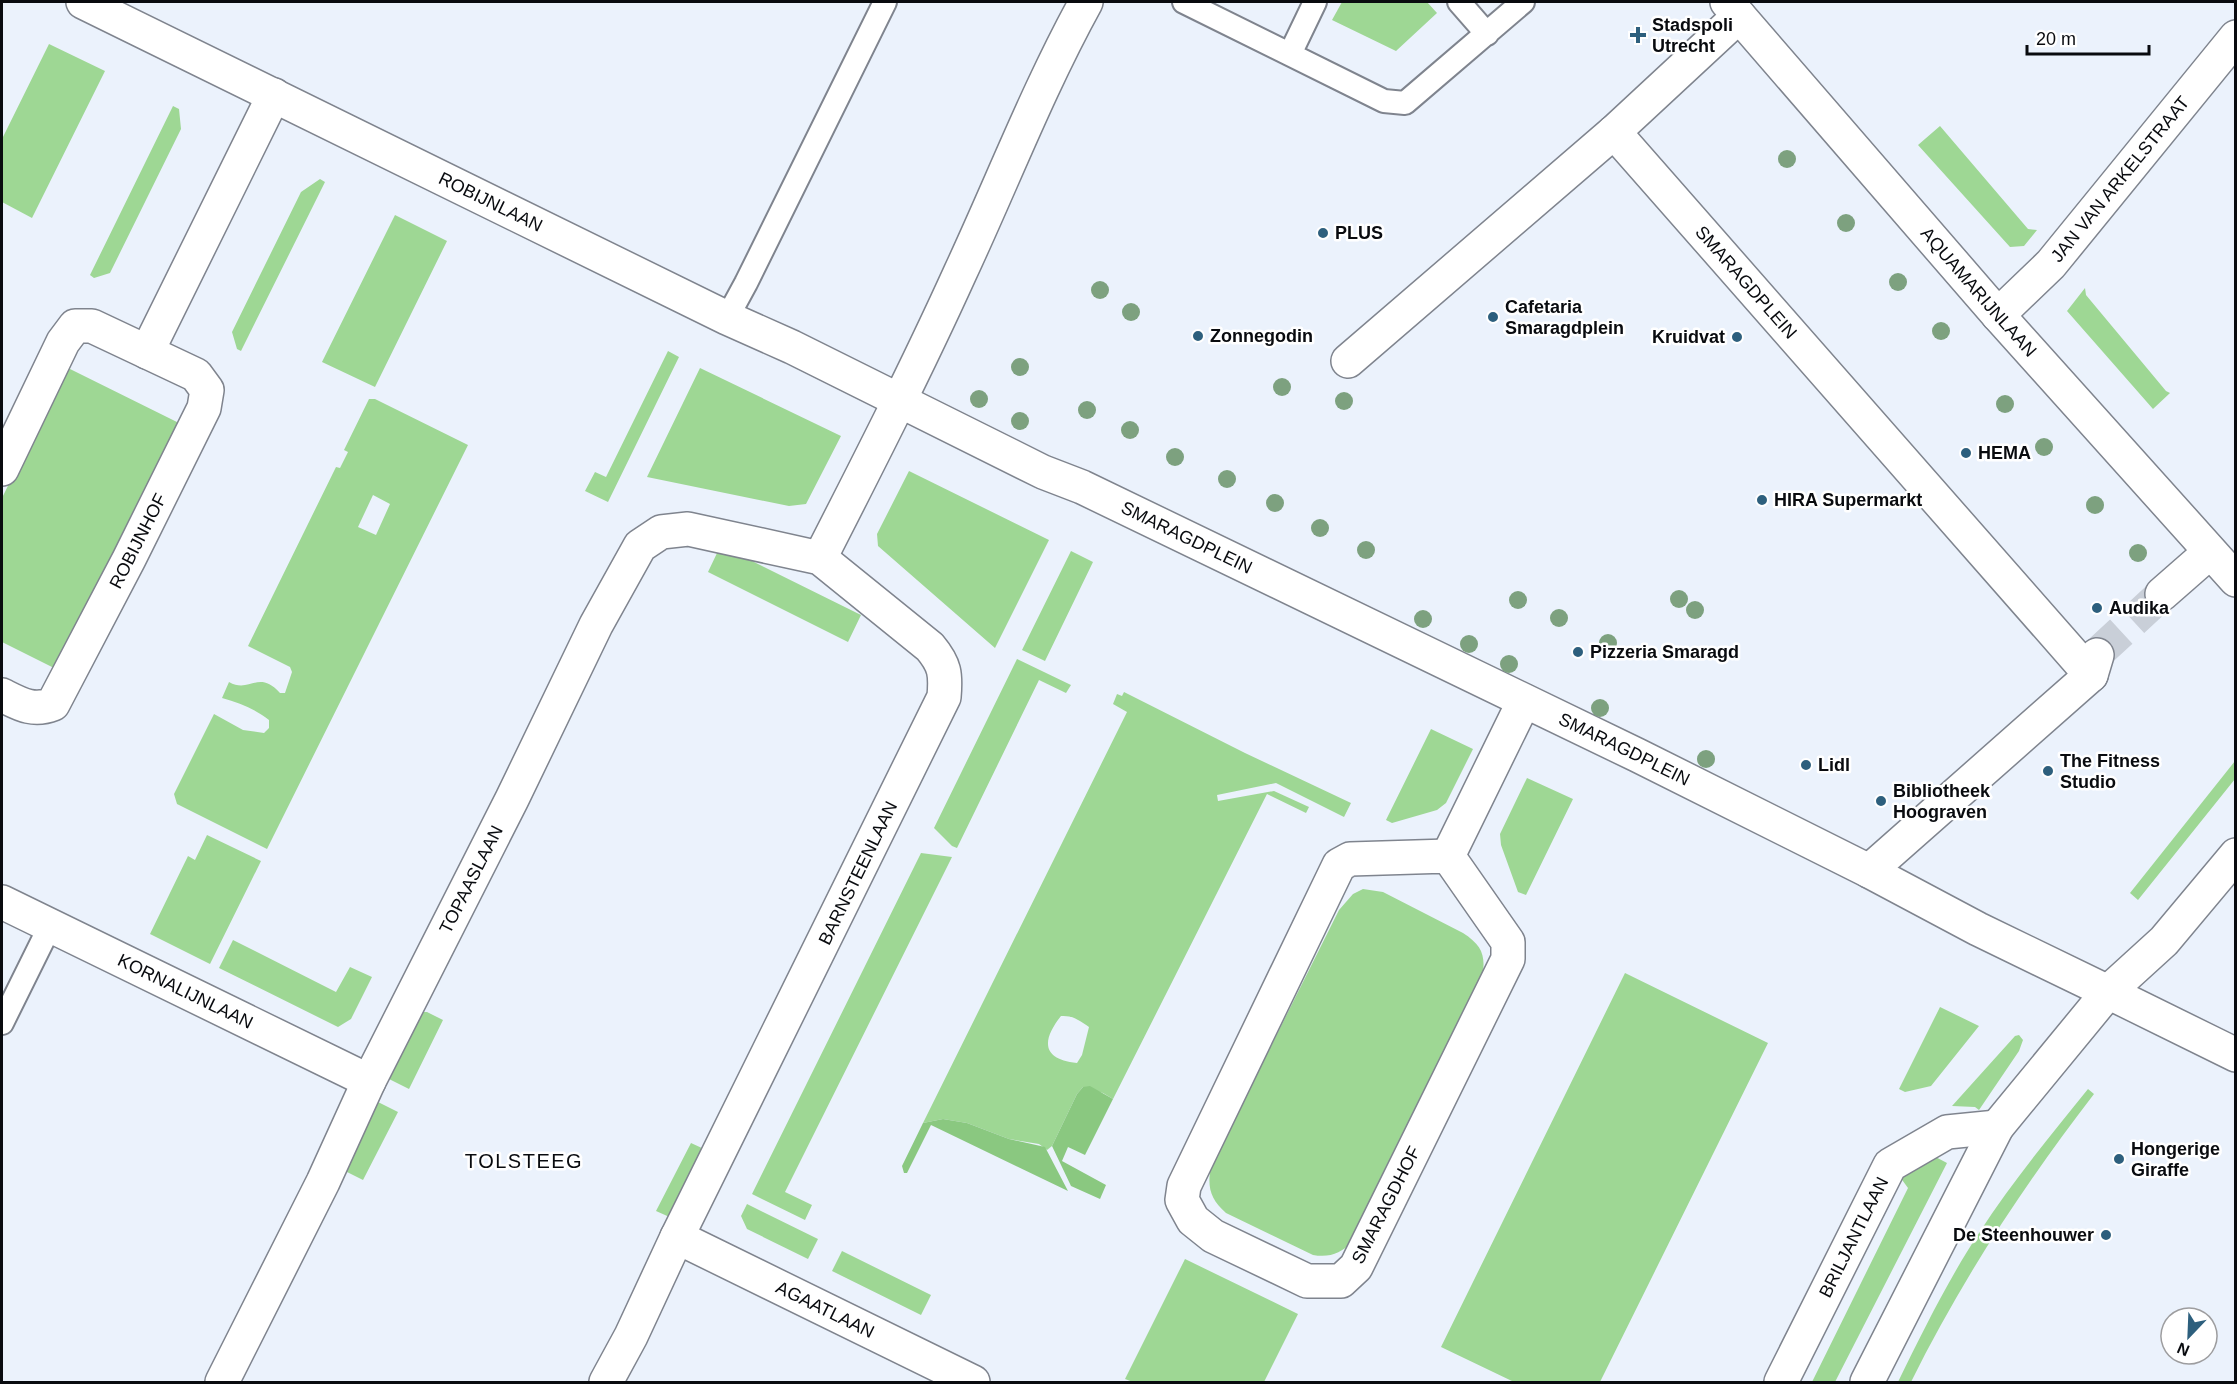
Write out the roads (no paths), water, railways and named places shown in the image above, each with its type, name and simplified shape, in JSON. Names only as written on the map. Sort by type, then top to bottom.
[{"type":"street","name":"ROBIJNLAAN","points":[[83,2],[727,318],[792,347],[900,402]]},
{"type":"street","points":[[820,558],[900,402],[961,272],[1006,168],[1086,2]]},
{"type":"street","points":[[1348,361],[1614,132],[1733,9]]},
{"type":"street","name":"AQUAMARIJNLAAN","points":[[1733,9],[1998,315],[2235,580]]},
{"type":"street","name":"JAN VAN ARKELSTRAAT","points":[[1998,315],[2051,264],[2235,37]]},
{"type":"street","points":[[147,352],[274,95]]},
{"type":"street","name":"SMARAGDPLEIN","points":[[1614,132],[2094,664],[1869,871]]},
{"type":"street","name":"ROBIJNHOF","points":[[2,469],[63,342],[75,326],[92,326],[196,375],[207,390],[204,408],[129,559],[53,704],[42,708],[28,708],[2,695]]},
{"type":"street","name":"SMARAGDPLEIN","points":[[900,402],[1043,472],[1082,487],[1637,755],[2235,1056]]},
{"type":"street","name":"TOPAASLAAN","points":[[222,1383],[323,1182],[369,1081],[512,799],[596,625],[640,546],[661,532],[688,529],[820,558]]},
{"type":"street","points":[[2162,594],[2210,552]]},
{"type":"street","name":"BARNSTEENLAAN","points":[[606,1383],[944,697],[946,679],[942,661],[930,647],[820,558]]},
{"type":"street","points":[[1448,856],[1524,701]]},
{"type":"street","points":[[1867,1383],[1997,1127],[2108,992],[2164,941],[2235,855]]},
{"type":"street","name":"SMARAGDHOF","points":[[1448,856],[1508,942],[1508,959],[1356,1267],[1341,1281],[1306,1281],[1213,1236],[1193,1220],[1182,1200],[1184,1186],[1339,865],[1350,859],[1448,856]]},
{"type":"street","name":"KORNALIJNLAAN","points":[[2,903],[369,1081]]},
{"type":"street","name":"BRILJANTLAAN","points":[[1781,1383],[1890,1165],[1947,1132],[1997,1127]]},
{"type":"street","name":"AGAATLAAN","points":[[677,1238],[973,1383]]},
{"type":"lane","points":[[727,318],[885,2]]},
{"type":"lane","points":[[1184,2],[1384,101],[1406,103],[1523,2]]},
{"type":"lane","points":[[1290,54],[1315,2]]},
{"type":"lane","points":[[1459,2],[1487,34]]},
{"type":"lane","points":[[2,1023],[50,926]]},
{"type":"tunnel","points":[[2097,654],[2162,594]]},
{"type":"place","name":"Stadspoli Utrecht","points":[[1638,35]]},
{"type":"place","name":"PLUS","points":[[1323,233]]},
{"type":"place","name":"Cafetaria Smaragdplein","points":[[1493,317]]},
{"type":"place","name":"Zonnegodin","points":[[1198,336]]},
{"type":"place","name":"Kruidvat","points":[[1737,337]]},
{"type":"place","name":"HEMA","points":[[1966,453]]},
{"type":"place","name":"HIRA Supermarkt","points":[[1762,500]]},
{"type":"place","name":"Audika","points":[[2097,608]]},
{"type":"place","name":"Pizzeria Smaragd","points":[[1578,652]]},
{"type":"place","name":"Lidl","points":[[1806,765]]},
{"type":"place","name":"The Fitness Studio","points":[[2048,771]]},
{"type":"place","name":"Bibliotheek Hoograven","points":[[1881,801]]},
{"type":"place","name":"Hongerige Giraffe","points":[[2119,1159]]},
{"type":"place","name":"De Steenhouwer","points":[[2106,1235]]},
{"type":"district","name":"TOLSTEEG","points":[[524,1161]]}]
